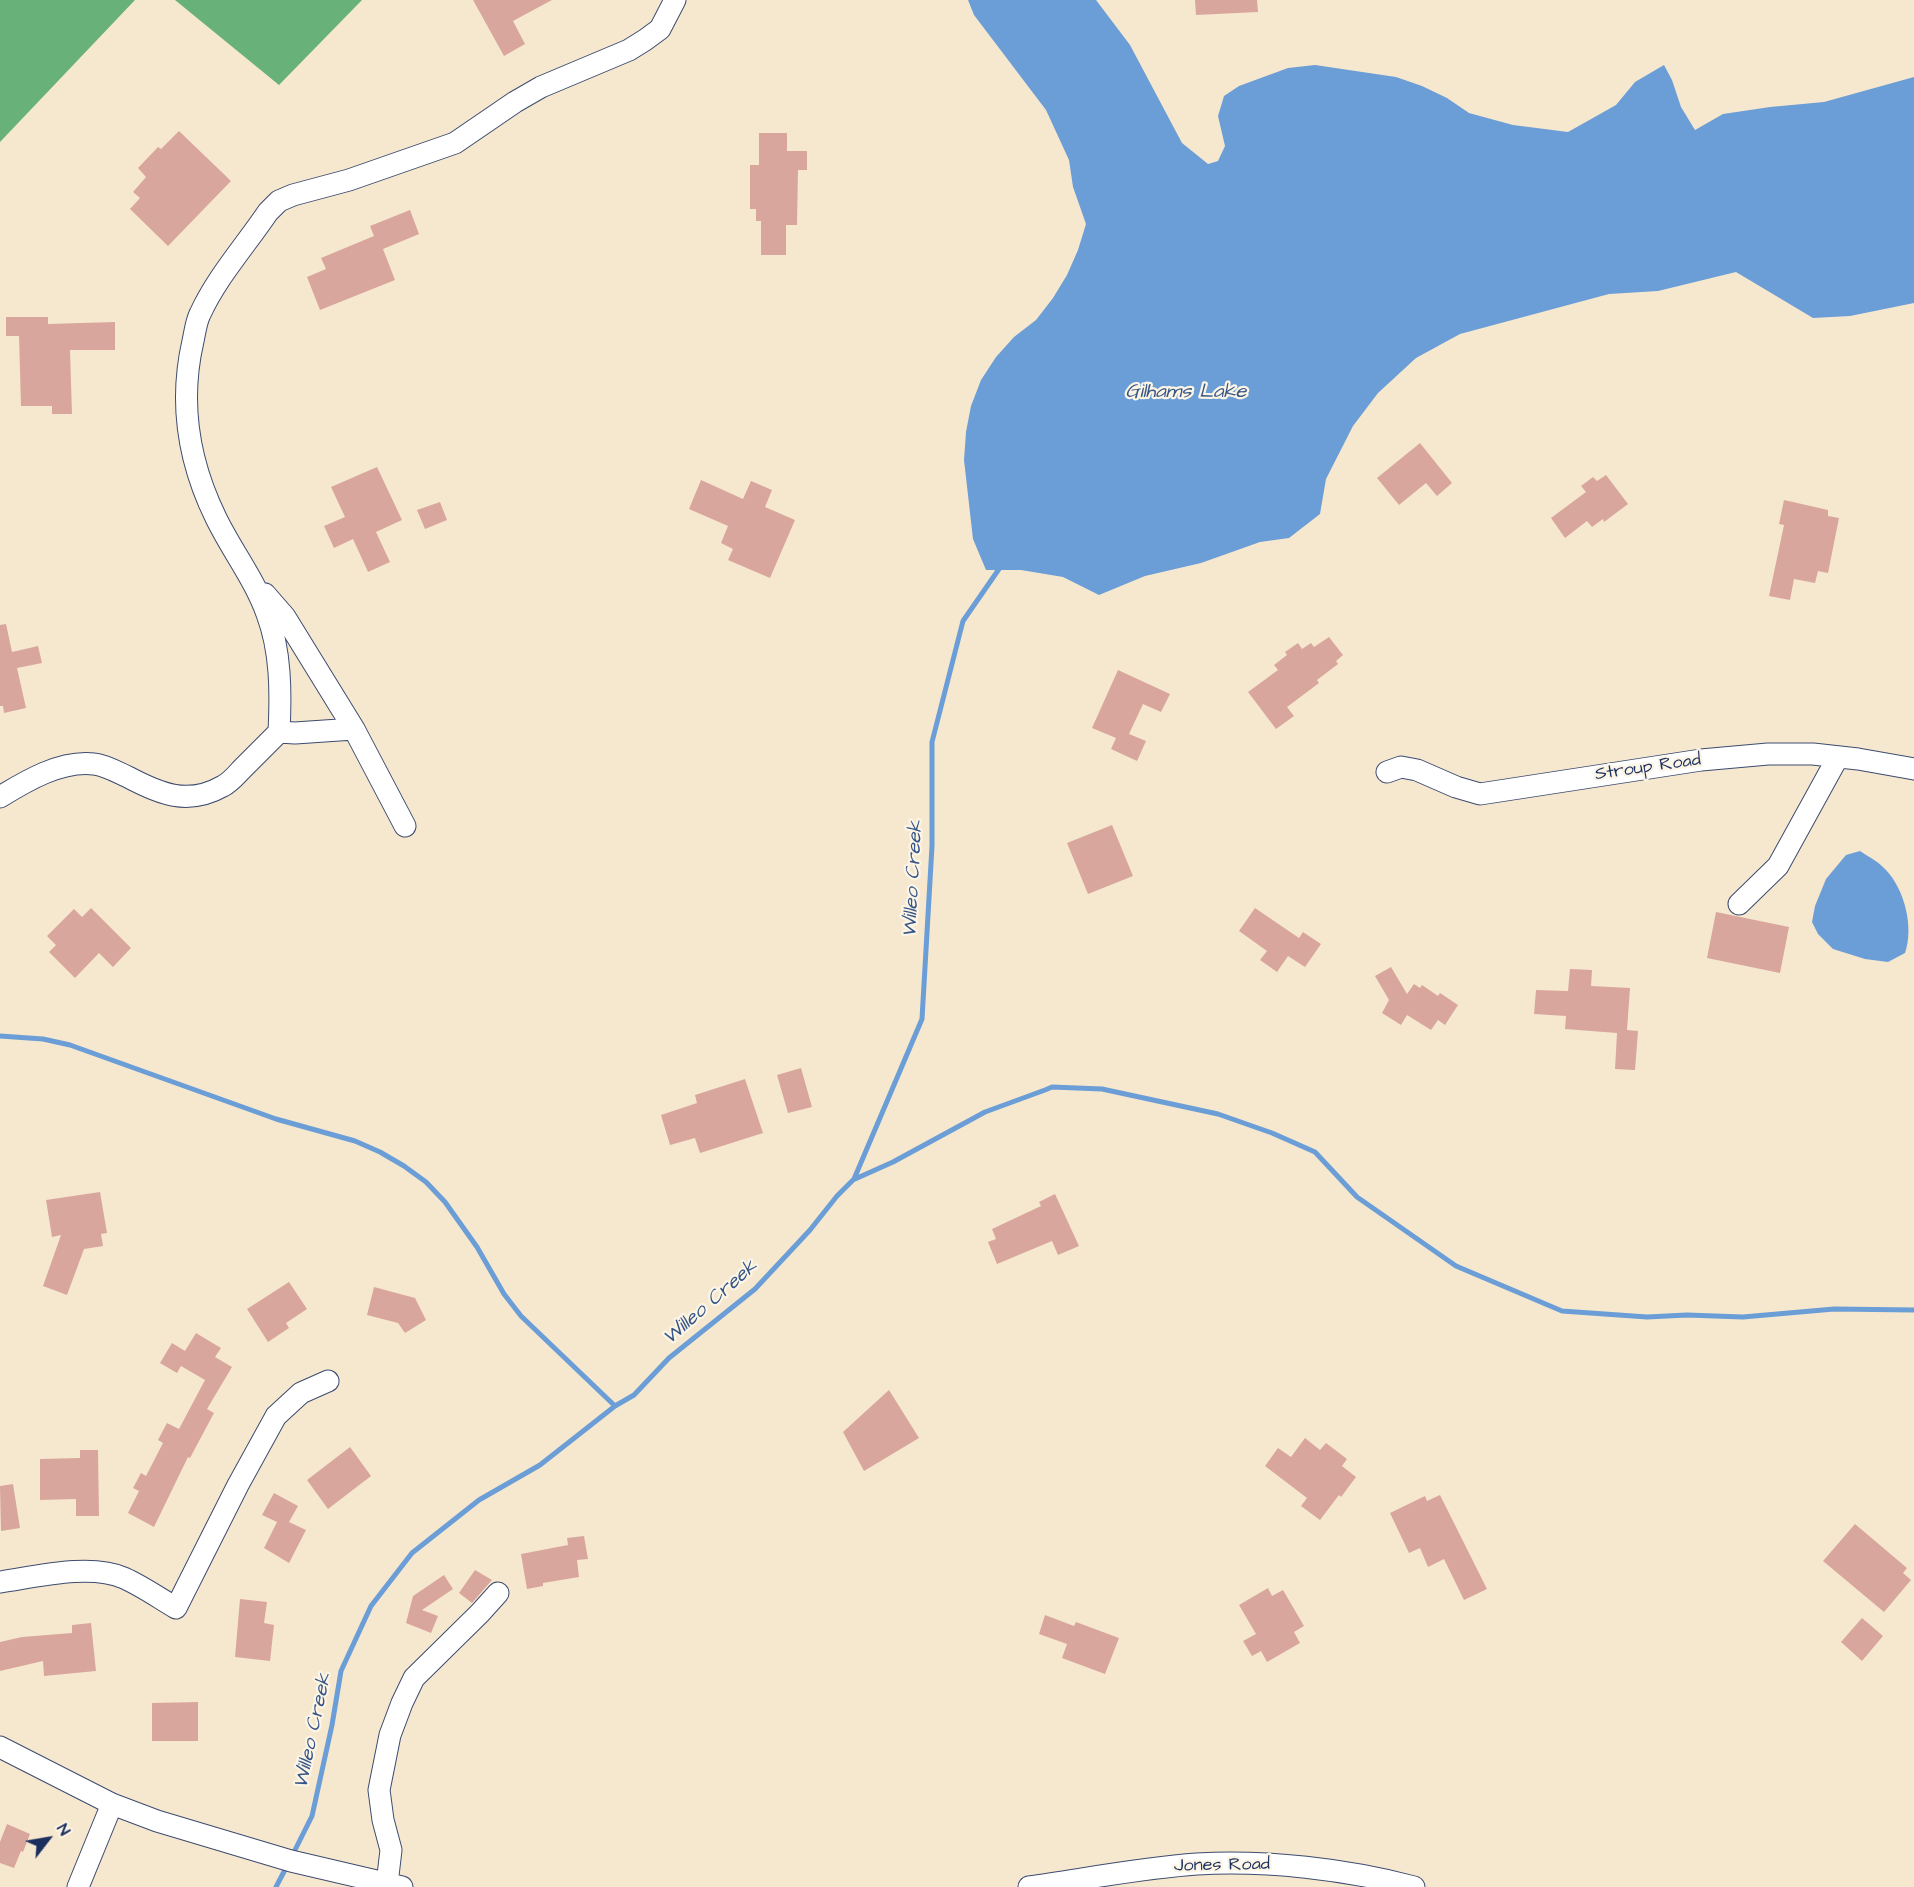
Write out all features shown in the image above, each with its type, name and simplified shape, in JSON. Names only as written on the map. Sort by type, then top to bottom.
[{"type":"street","points":[[0,797],[52,771],[70,765],[94,764],[112,769],[156,791],[171,795],[201,795],[226,785],[279,732],[281,702],[277,655],[268,615],[251,578],[216,519],[199,482],[189,443],[186,378],[198,316],[212,291],[268,212],[279,201],[293,195],[349,180],[455,143],[541,87],[629,50],[645,40],[660,29],[675,0]]},
{"type":"street","points":[[251,578],[285,617],[354,729],[405,826]]},
{"type":"street","points":[[279,732],[354,729]]},
{"type":"street","name":"Stroup Road","points":[[1386,772],[1401,767],[1417,770],[1456,787],[1480,794],[1701,760],[1768,754],[1812,754],[1914,769]]},
{"type":"street","points":[[1739,904],[1778,866],[1838,757]]},
{"type":"street","points":[[0,1582],[74,1572],[100,1572],[123,1577],[176,1608],[238,1485],[276,1416],[301,1393],[328,1381]]},
{"type":"street","points":[[0,1747],[112,1804],[157,1821],[242,1848],[394,1885],[391,1850],[383,1820],[379,1790],[390,1735],[414,1678],[498,1593]]},
{"type":"street","points":[[78,1887],[112,1804]]},
{"type":"street","name":"Jones Road","points":[[1029,1887],[1158,1868],[1198,1864],[1250,1864],[1302,1867],[1392,1881],[1414,1887]]},
{"type":"green space","points":[[0,0],[135,0],[0,142]]},
{"type":"green space","points":[[175,0],[362,0],[279,85]]},
{"type":"water","name":"Gilhams Lake","points":[[968,0],[1096,0],[1130,45],[1182,143],[1208,164],[1218,161],[1225,146],[1218,116],[1224,96],[1239,86],[1288,68],[1315,65],[1396,77],[1447,98],[1469,113],[1513,125],[1568,132],[1616,105],[1635,82],[1664,65],[1681,107],[1695,130],[1723,114],[1824,102],[1914,77],[1914,303],[1850,316],[1813,318],[1736,272],[1658,291],[1609,294],[1460,334],[1416,358],[1378,393],[1353,426],[1326,479],[1320,514],[1289,538],[1260,542],[1201,563],[1145,576],[1099,595],[1063,577],[1021,570],[986,570],[973,539],[964,460],[971,406],[981,380],[996,357],[1014,337],[1036,320],[1053,298],[1067,275],[1086,224],[1073,187],[1069,160],[1046,110],[974,15]]},
{"type":"water","points":[[1860,851],[1886,870],[1893,878],[1903,898],[1908,921],[1908,943],[1905,953],[1888,962],[1865,959],[1833,949],[1818,934],[1812,922],[1815,906],[1826,879],[1846,855]]},
{"type":"building","points":[[473,0],[552,0],[513,21],[525,44],[504,56]]},
{"type":"building","points":[[1195,0],[1257,0],[1258,12],[1196,15]]},
{"type":"building","points":[[179,131],[231,181],[168,246],[130,209],[140,198],[133,192],[146,177],[138,168],[158,147],[161,149]]},
{"type":"building","points":[[759,133],[787,133],[787,151],[807,151],[807,170],[798,170],[797,225],[786,225],[786,255],[761,255],[761,221],[756,221],[756,209],[750,209],[750,165],[759,165]]},
{"type":"building","points":[[410,210],[419,234],[383,249],[395,280],[320,310],[307,277],[326,269],[321,258],[374,236],[370,226]]},
{"type":"building","points":[[6,317],[48,317],[48,324],[115,322],[115,350],[70,350],[72,414],[52,414],[52,406],[21,406],[19,336],[6,336]]},
{"type":"building","points":[[1420,443],[1452,483],[1437,496],[1426,483],[1399,505],[1377,478]]},
{"type":"building","points":[[377,467],[402,520],[376,532],[390,562],[368,572],[353,539],[334,548],[324,526],[345,517],[331,487]]},
{"type":"building","points":[[1606,475],[1628,504],[1604,522],[1603,519],[1592,527],[1587,521],[1565,538],[1551,518],[1586,492],[1581,486],[1593,477],[1597,481]]},
{"type":"building","points":[[701,480],[743,499],[751,481],[772,490],[765,507],[795,520],[770,578],[728,560],[733,549],[721,543],[728,526],[689,509]]},
{"type":"building","points":[[1784,500],[1828,510],[1828,516],[1839,518],[1828,573],[1818,571],[1815,583],[1794,579],[1790,600],[1769,596],[1784,525],[1779,524]]},
{"type":"building","points":[[440,502],[447,520],[425,529],[417,510]]},
{"type":"building","points":[[6,624],[12,652],[38,646],[42,663],[17,668],[26,708],[4,713],[3,706],[0,706],[0,625]]},
{"type":"building","points":[[1329,637],[1343,655],[1336,661],[1338,664],[1317,680],[1319,683],[1287,707],[1294,716],[1276,729],[1248,692],[1278,670],[1274,665],[1287,655],[1285,652],[1298,643],[1302,649],[1311,643],[1314,647]]},
{"type":"building","points":[[1118,670],[1170,694],[1161,712],[1143,704],[1129,734],[1146,741],[1137,761],[1111,749],[1116,738],[1092,728]]},
{"type":"building","points":[[1112,825],[1133,876],[1088,894],[1067,843]]},
{"type":"building","points":[[91,908],[131,948],[113,967],[99,953],[75,978],[49,952],[56,945],[47,936],[74,909],[82,917]]},
{"type":"building","points":[[1255,908],[1299,938],[1303,932],[1321,944],[1305,967],[1288,956],[1277,972],[1260,960],[1267,951],[1239,931]]},
{"type":"building","points":[[1716,912],[1789,927],[1780,973],[1707,958]]},
{"type":"building","points":[[1391,967],[1407,994],[1414,984],[1420,988],[1422,985],[1438,996],[1440,993],[1458,1005],[1445,1025],[1438,1020],[1431,1030],[1407,1015],[1401,1025],[1382,1013],[1389,1000],[1375,976]]},
{"type":"building","points":[[1570,969],[1592,970],[1591,986],[1630,988],[1627,1030],[1638,1031],[1635,1070],[1615,1069],[1617,1033],[1565,1029],[1566,1016],[1534,1014],[1536,990],[1568,991]]},
{"type":"building","points":[[801,1068],[812,1107],[788,1113],[777,1075]]},
{"type":"building","points":[[745,1079],[763,1133],[700,1153],[695,1138],[670,1145],[661,1115],[697,1103],[695,1095]]},
{"type":"building","points":[[100,1192],[107,1233],[101,1234],[103,1246],[84,1249],[67,1295],[43,1286],[61,1235],[52,1237],[46,1200]]},
{"type":"building","points":[[1055,1194],[1079,1246],[1058,1255],[1052,1241],[997,1264],[988,1242],[996,1239],[992,1229],[1041,1206],[1039,1202]]},
{"type":"building","points":[[289,1282],[307,1309],[286,1323],[289,1328],[268,1342],[247,1309]]},
{"type":"building","points":[[374,1287],[415,1298],[426,1320],[405,1333],[398,1323],[367,1315]]},
{"type":"building","points":[[196,1333],[221,1348],[215,1357],[232,1367],[207,1409],[214,1413],[190,1458],[188,1457],[154,1527],[128,1513],[139,1491],[133,1488],[141,1473],[146,1476],[163,1443],[158,1440],[167,1423],[179,1429],[205,1380],[181,1366],[177,1373],[160,1363],[172,1343],[185,1351]]},
{"type":"building","points":[[889,1390],[919,1438],[864,1471],[843,1432]]},
{"type":"building","points":[[1305,1438],[1320,1450],[1326,1443],[1347,1459],[1342,1466],[1356,1477],[1320,1520],[1301,1506],[1307,1498],[1265,1466],[1278,1448],[1291,1457]]},
{"type":"building","points":[[350,1447],[371,1476],[328,1509],[307,1480]]},
{"type":"building","points":[[80,1450],[98,1450],[99,1516],[76,1516],[76,1499],[40,1500],[40,1459],[80,1458]]},
{"type":"building","points":[[13,1484],[20,1528],[1,1531],[0,1486]]},
{"type":"building","points":[[274,1493],[298,1506],[289,1522],[306,1530],[289,1563],[264,1548],[277,1522],[262,1515]]},
{"type":"building","points":[[1440,1495],[1487,1589],[1464,1600],[1444,1559],[1428,1567],[1420,1548],[1409,1553],[1390,1513],[1425,1496],[1427,1501]]},
{"type":"building","points":[[1855,1524],[1907,1568],[1903,1573],[1911,1580],[1884,1612],[1823,1561]]},
{"type":"building","points":[[584,1536],[588,1559],[577,1560],[579,1577],[543,1583],[543,1586],[527,1589],[521,1554],[568,1545],[567,1538]]},
{"type":"building","points":[[475,1570],[492,1580],[472,1603],[459,1593]]},
{"type":"building","points":[[444,1575],[453,1589],[422,1610],[438,1616],[431,1633],[406,1623],[413,1596]]},
{"type":"building","points":[[1268,1588],[1272,1596],[1283,1590],[1304,1626],[1294,1632],[1300,1643],[1267,1662],[1261,1651],[1252,1656],[1243,1641],[1256,1634],[1239,1605]]},
{"type":"building","points":[[240,1599],[267,1602],[264,1623],[274,1625],[270,1661],[235,1657]]},
{"type":"building","points":[[1045,1615],[1074,1626],[1076,1622],[1119,1638],[1105,1674],[1062,1658],[1067,1644],[1039,1634]]},
{"type":"building","points":[[1862,1618],[1883,1636],[1862,1661],[1841,1642]]},
{"type":"building","points":[[91,1623],[96,1671],[44,1676],[43,1661],[0,1671],[0,1642],[22,1637],[72,1633],[72,1625]]},
{"type":"building","points":[[198,1702],[198,1741],[152,1741],[152,1703]]},
{"type":"building","points":[[7,1824],[30,1834],[14,1868],[0,1863],[0,1842]]},
{"type":"waterway","name":"Willeo Creek","points":[[292,1856],[312,1816],[341,1671],[371,1606],[412,1553],[479,1500],[540,1465],[615,1406],[634,1395],[669,1358],[755,1289],[854,1179],[922,1019],[932,846],[932,742],[963,621],[999,569]]},
{"type":"waterway","points":[[0,1036],[43,1039],[70,1045],[276,1119],[355,1141],[404,1166],[426,1182],[445,1202],[477,1247],[504,1294],[521,1316],[615,1406]]},
{"type":"waterway","points":[[855,1179],[893,1162],[985,1112],[1052,1087],[1102,1089],[1218,1114],[1272,1133],[1315,1152],[1357,1197],[1456,1266],[1562,1311],[1647,1317],[1687,1315],[1743,1317],[1834,1309],[1914,1310]]},
{"type":"waterway","name":"Willeo Creek","points":[[276,1887],[288,1864]]}]
